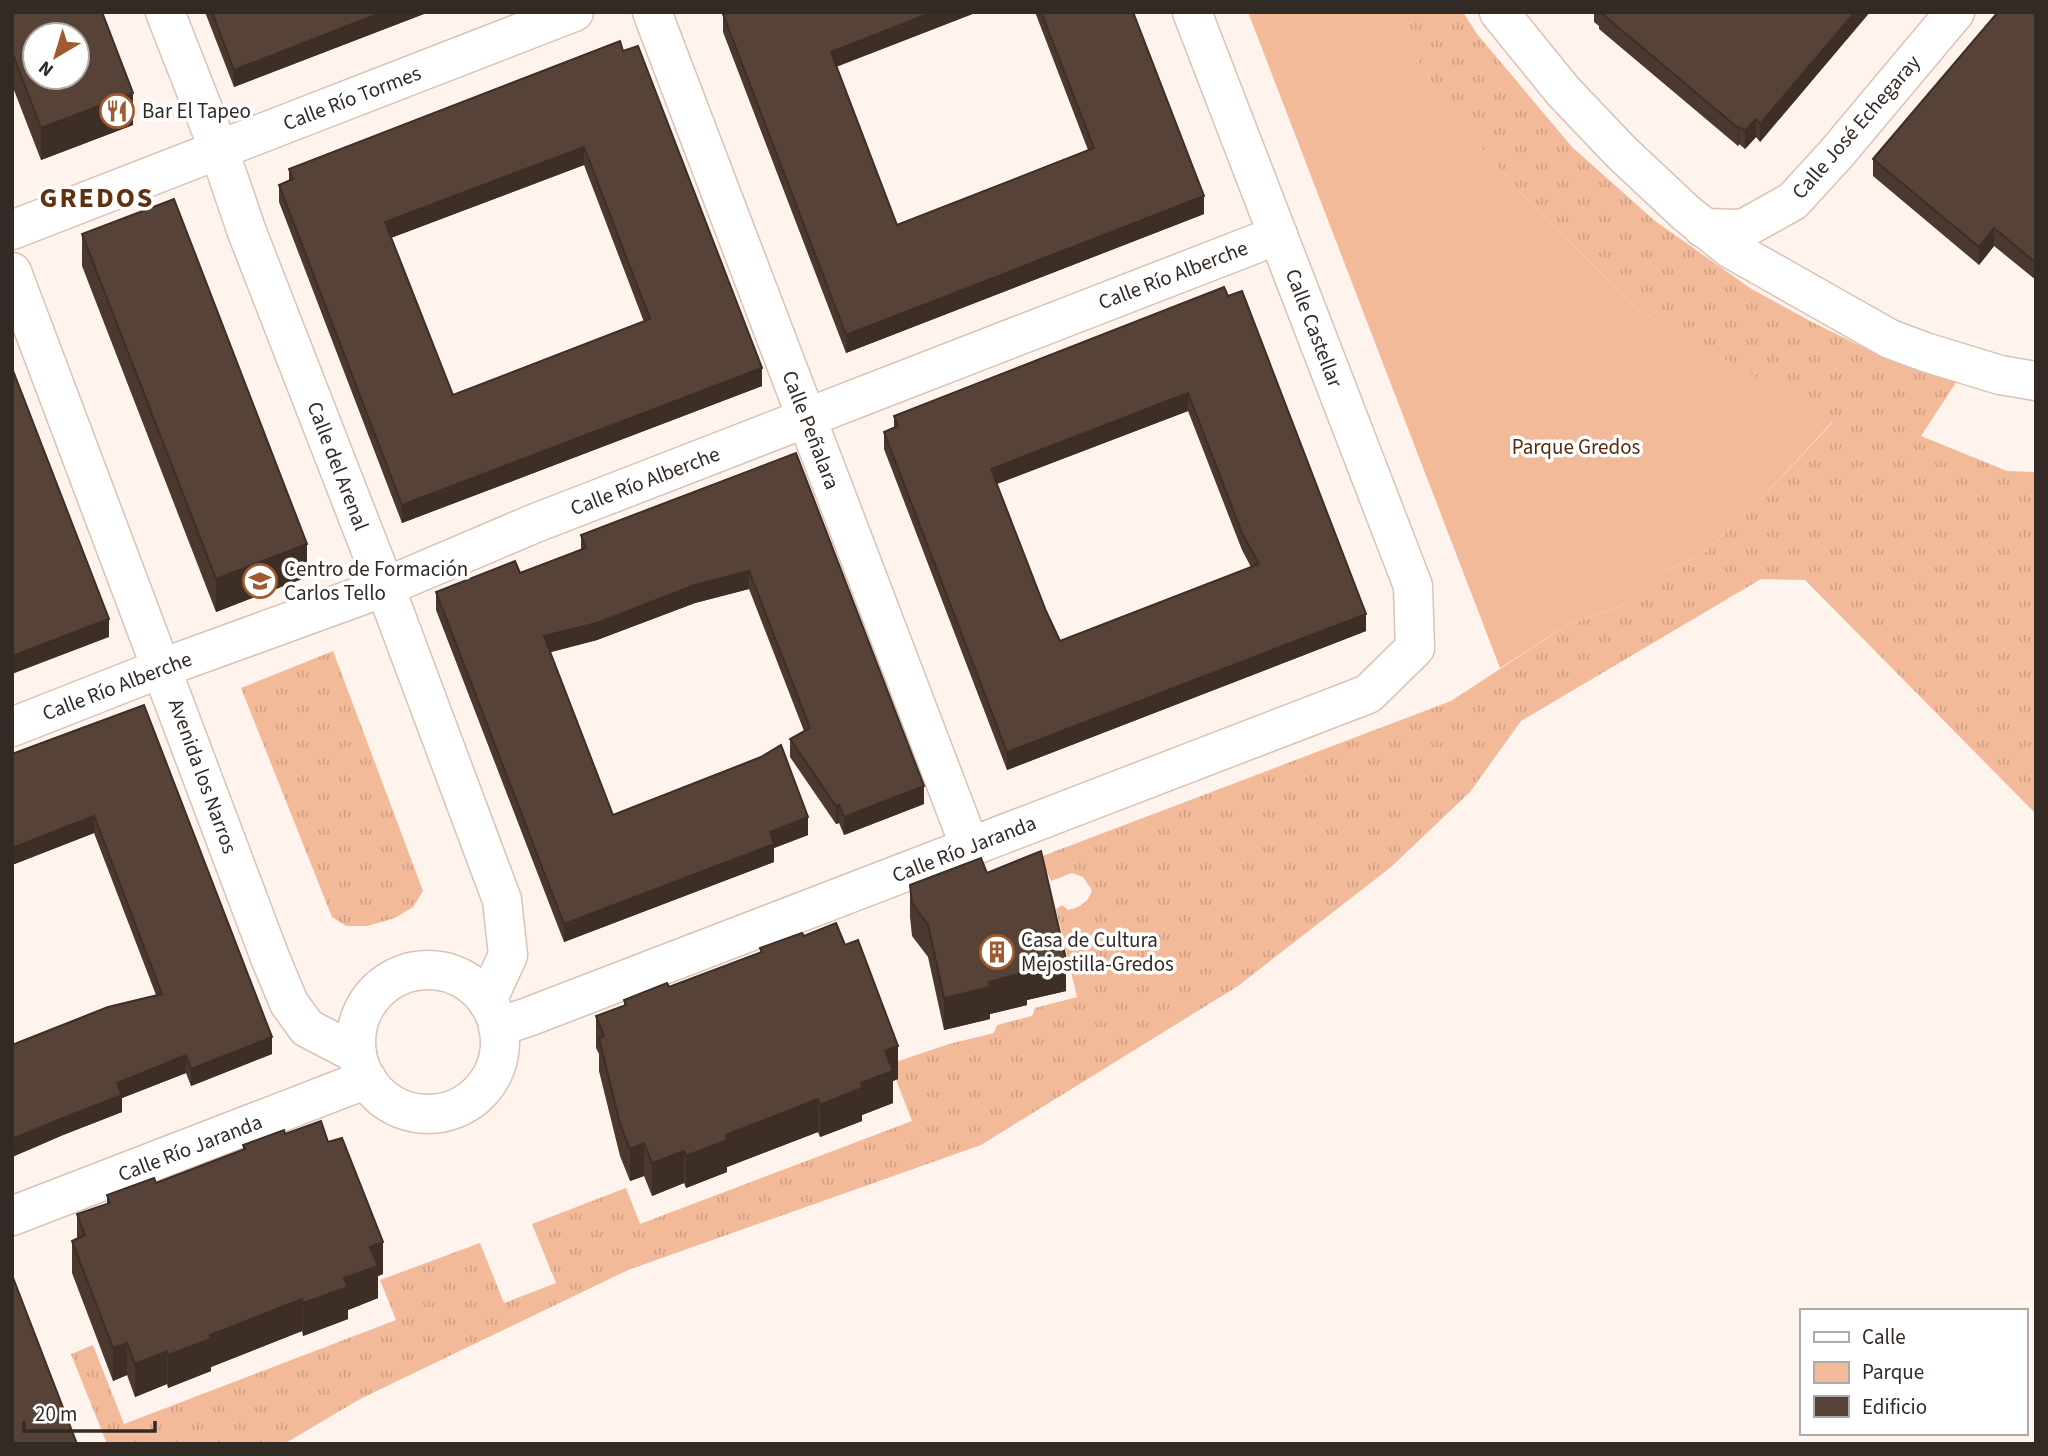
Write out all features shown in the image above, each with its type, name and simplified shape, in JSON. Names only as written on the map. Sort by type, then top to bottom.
[{"type":"street","name":"Calle del Arenal","points":[[165,12],[502,900],[508,955],[493,1014]]},
{"type":"street","name":"Calle Río Tormes","points":[[12,230],[574,12]]},
{"type":"street","name":"Calle Peñalara","points":[[652,12],[970,847]]},
{"type":"street","name":"Calle Castellar","points":[[1192,12],[1413,586],[1415,648]]},
{"type":"street","points":[[1499,12],[1571,100],[1621,152],[1703,228],[1731,249],[1891,339],[2000,375],[2036,381]]},
{"type":"street","name":"Calle José Echegaray","points":[[1703,228],[1743,229],[1793,201],[1955,12]]},
{"type":"street","name":"Calle Río Alberche","points":[[12,727],[162,668],[385,587],[533,524],[1278,235]]},
{"type":"street","name":"Avenida los Narros","points":[[12,272],[289,1003],[307,1028],[362,1066]]},
{"type":"street","name":"Calle Río Jaranda","points":[[493,1014],[528,1017],[1368,694],[1415,648]]},
{"type":"street","points":[[428,970],[455,975],[468,982],[493,1014],[499,1051],[492,1075],[476,1095],[455,1108],[431,1113],[406,1110],[374,1090],[362,1066],[356,1040],[362,1012],[378,990],[389,981],[401,975],[428,970]]},
{"type":"street","name":"Calle Río Jaranda","points":[[12,1216],[362,1066]]},
{"type":"green space","name":"Parque Gredos","points":[[1248,12],[1385,12],[1463,129],[1535,208],[1639,310],[1833,421],[1759,501],[1702,555],[1655,575],[1620,607],[1569,624],[1500,668]]},
{"type":"green space","points":[[1385,12],[1463,12],[1477,34],[1572,147],[1655,221],[1750,288],[1810,321],[1891,361],[1957,381],[1921,436],[2007,471],[2036,472],[2036,814],[1805,580],[1761,579],[1521,721],[1470,792],[1391,867],[1238,986],[981,1145],[628,1270],[360,1399],[284,1444],[107,1444],[71,1354],[93,1345],[124,1424],[396,1320],[380,1280],[480,1243],[504,1303],[556,1283],[532,1224],[626,1188],[640,1224],[912,1121],[890,1064],[949,1044],[994,1033],[997,1025],[1032,1016],[1035,1008],[1077,997],[1056,909],[1062,905],[1068,910],[1080,906],[1092,890],[1083,877],[1072,873],[1051,881],[1040,857],[1451,701],[1569,624],[1620,607],[1655,575],[1702,555],[1759,501],[1833,422],[1639,310],[1535,208],[1463,129]]},
{"type":"green space","points":[[333,651],[423,891],[413,907],[395,918],[367,926],[346,926],[332,917],[241,688]]},
{"type":"building","points":[[12,12],[102,12],[133,93],[41,128],[27,91],[91,91],[91,21],[21,21],[21,76],[12,52]]},
{"type":"building","points":[[212,12],[383,12],[234,70]]},
{"type":"building","points":[[933,12],[831,52],[897,225],[1094,148],[1041,12],[1133,12],[1204,196],[846,335],[723,14]]},
{"type":"building","points":[[1600,12],[1855,12],[1760,124],[1756,119],[1745,131],[1738,128]]},
{"type":"building","points":[[1998,12],[2036,12],[2036,263],[1994,228],[1979,247],[1873,159]]},
{"type":"building","points":[[620,41],[623,51],[638,46],[762,368],[402,505],[279,185],[293,179],[289,169]],"holes":[[[584,147],[650,319],[453,395],[385,222]]]},
{"type":"building","points":[[174,199],[307,544],[216,579],[82,234]]},
{"type":"building","points":[[1224,287],[1228,296],[1242,291],[1366,614],[1007,752],[884,432],[898,426],[894,416]],"holes":[[[1188,393],[1242,533],[1259,564],[1060,641],[991,469]]]},
{"type":"building","points":[[12,368],[109,619],[12,656]]},
{"type":"building","points":[[796,453],[924,786],[844,817],[839,805],[836,806],[790,739],[810,728],[749,571],[695,585],[597,623],[544,636],[613,815],[761,757],[781,745],[808,817],[770,832],[774,844],[564,924],[436,592],[515,561],[520,573],[586,548],[581,535]]},
{"type":"building","points":[[144,705],[272,1037],[191,1069],[186,1055],[117,1083],[122,1095],[12,1139],[12,1045],[108,1007],[162,994],[94,816],[12,848],[12,754]]},
{"type":"building","name":"Casa de Cultura Mejostilla-Gredos","points":[[1041,851],[1066,959],[1026,967],[1027,972],[989,982],[990,987],[944,998],[928,925],[912,903],[910,885],[981,858],[987,873]]},
{"type":"building","points":[[836,923],[845,945],[858,940],[898,1046],[885,1051],[893,1071],[861,1083],[862,1088],[820,1105],[818,1099],[726,1135],[727,1140],[686,1156],[684,1151],[652,1163],[644,1143],[630,1149],[620,1124],[599,1038],[604,1036],[596,1016],[626,1005],[624,1000],[667,983],[669,987],[762,952],[760,948],[802,933],[804,936]]},
{"type":"building","points":[[321,1121],[328,1142],[342,1138],[383,1242],[370,1247],[378,1266],[344,1278],[348,1287],[303,1303],[302,1299],[210,1335],[211,1339],[168,1355],[167,1351],[135,1364],[127,1343],[113,1348],[72,1241],[85,1235],[77,1214],[110,1203],[107,1195],[154,1178],[156,1183],[245,1149],[243,1145],[284,1130],[285,1134]]},
{"type":"building","points":[[12,1275],[77,1444],[12,1444]]},
{"type":"place","name":"Bar El Tapeo","points":[[117,111]]},
{"type":"place","name":"Centro de Formación Carlos Tello","points":[[260,581]]},
{"type":"place","name":"Casa de Cultura Mejostilla-Gredos","points":[[997,952]]},
{"type":"district","name":"GREDOS","points":[[97,198]]}]
